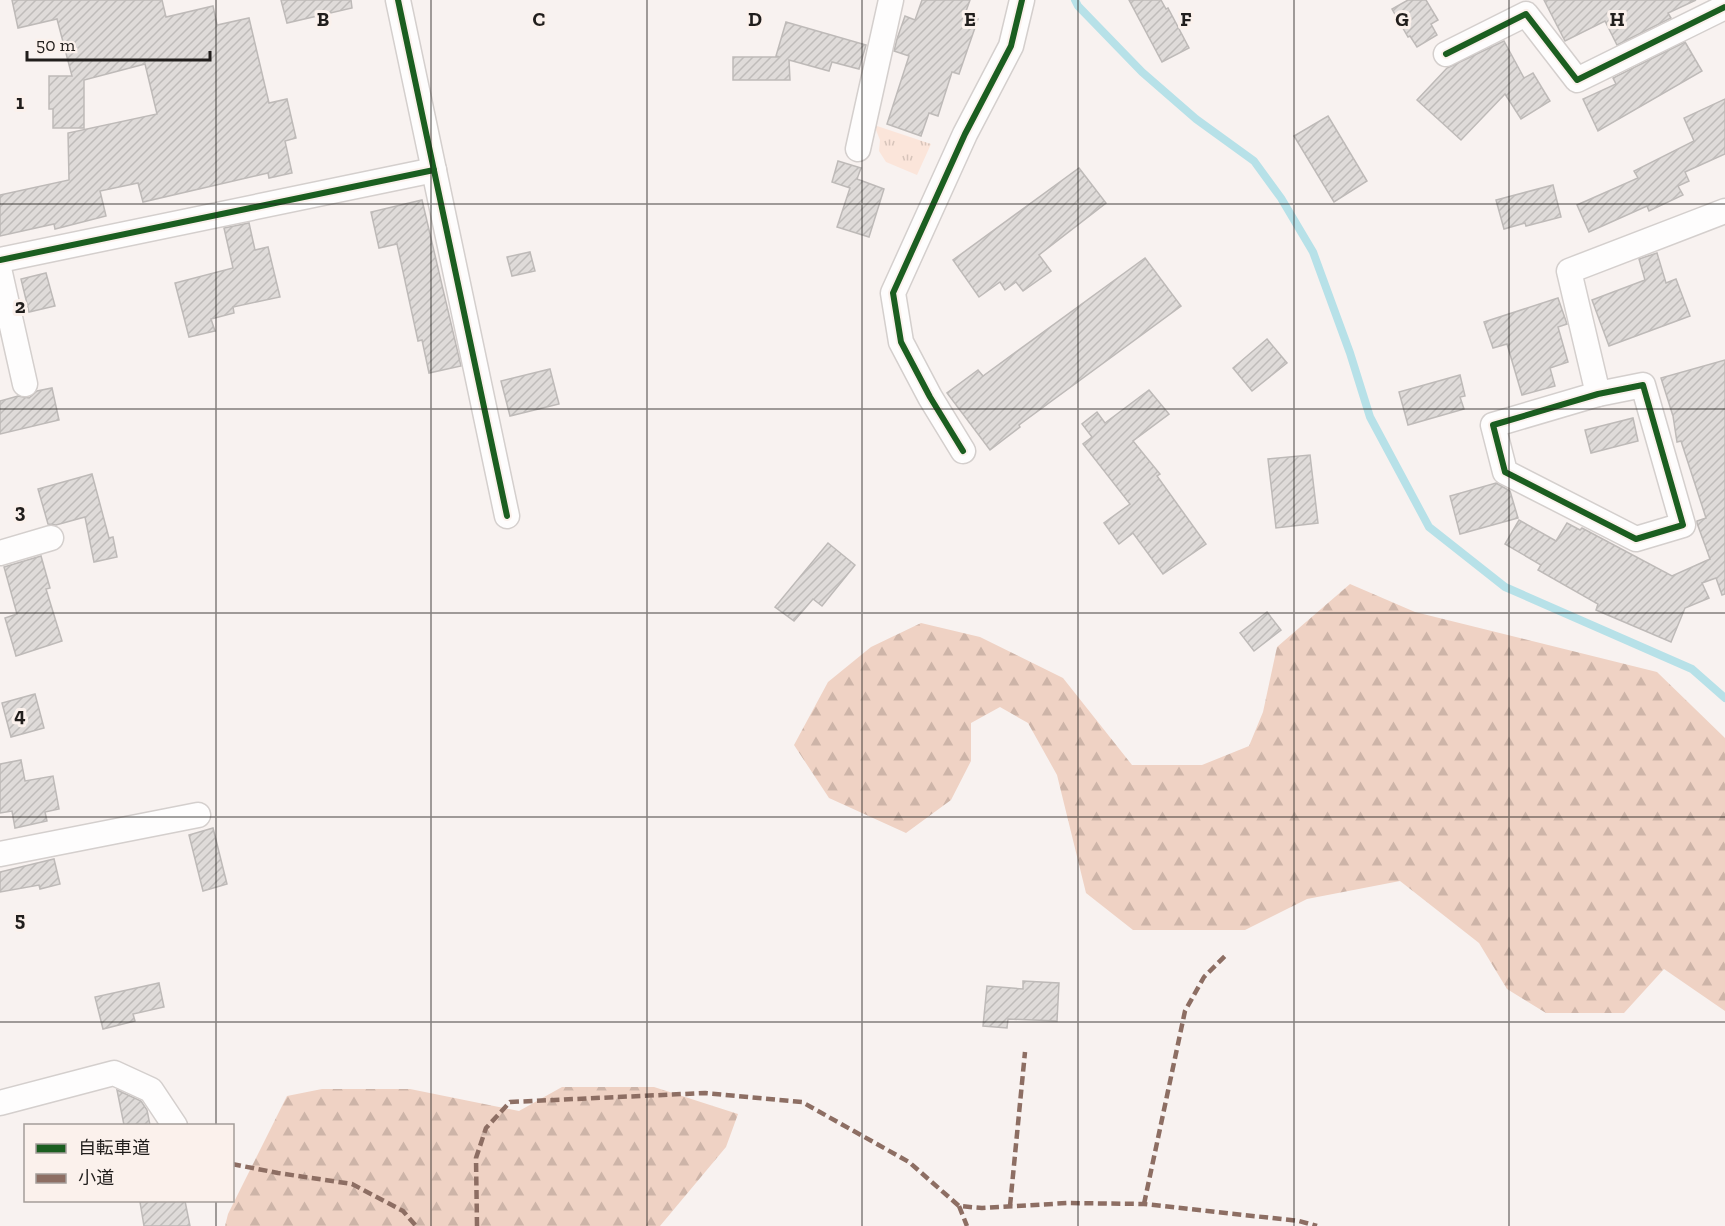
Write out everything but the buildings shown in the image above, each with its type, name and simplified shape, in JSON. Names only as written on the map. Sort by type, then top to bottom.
[{"type":"street","points":[[398,0],[507,516]]},
{"type":"street","points":[[858,149],[891,0]]},
{"type":"street","points":[[963,451],[930,397],[901,342],[892,294],[965,134],[1011,46],[1022,0]]},
{"type":"street","points":[[1446,54],[1526,14],[1576,80],[1725,7]]},
{"type":"street","points":[[0,260],[434,170]]},
{"type":"street","points":[[1598,394],[1569,271],[1725,211]]},
{"type":"street","points":[[0,273],[26,384]]},
{"type":"street","points":[[1643,385],[1683,525],[1636,539],[1505,472],[1493,425],[1598,394],[1643,385]]},
{"type":"street","points":[[0,553],[51,538]]},
{"type":"street","points":[[0,854],[198,815]]},
{"type":"street","points":[[0,1102],[114,1073],[151,1090],[174,1124]]},
{"type":"green space","points":[[874,125],[931,144],[917,175],[886,162],[879,151],[880,140]]},
{"type":"green space","points":[[1350,584],[1415,612],[1657,672],[1725,738],[1725,1011],[1664,969],[1624,1013],[1546,1013],[1507,989],[1479,943],[1400,881],[1307,899],[1245,930],[1133,930],[1086,893],[1057,775],[1028,723],[1000,707],[971,723],[971,761],[951,800],[906,833],[829,798],[794,745],[828,682],[871,647],[921,623],[980,637],[1063,678],[1132,765],[1202,765],[1249,746],[1263,712],[1277,647]]},
{"type":"green space","points":[[562,1087],[654,1087],[738,1114],[726,1147],[660,1226],[225,1226],[228,1214],[287,1096],[322,1089],[410,1089],[519,1111]]},
{"type":"waterway","points":[[1075,0],[1078,6],[1142,72],[1196,119],[1254,161],[1281,198],[1313,252],[1350,353],[1370,417],[1429,527],[1505,587],[1692,669],[1725,698]]},
{"type":"marked path","points":[[1144,1204],[1185,1011],[1204,977],[1227,954]]},
{"type":"marked path","points":[[1010,1206],[1025,1052]]},
{"type":"marked path","points":[[477,1226],[476,1158],[486,1128],[510,1102],[705,1093],[802,1102],[909,1162],[959,1206],[982,1208],[1068,1203],[1144,1204],[1299,1221],[1317,1226]]},
{"type":"marked path","points":[[234,1164],[352,1184],[403,1211],[416,1226]]},
{"type":"marked path","points":[[959,1206],[967,1226]]},
{"type":"cycle path","points":[[398,0],[507,516]]},
{"type":"cycle path","points":[[963,451],[930,397],[901,342],[893,293],[965,134],[1011,46],[1022,0]]},
{"type":"cycle path","points":[[1446,54],[1526,14],[1577,80],[1725,7]]},
{"type":"cycle path","points":[[0,260],[434,170]]},
{"type":"cycle path","points":[[1643,385],[1683,525],[1636,539],[1505,472],[1493,425],[1598,394],[1643,385]]}]
